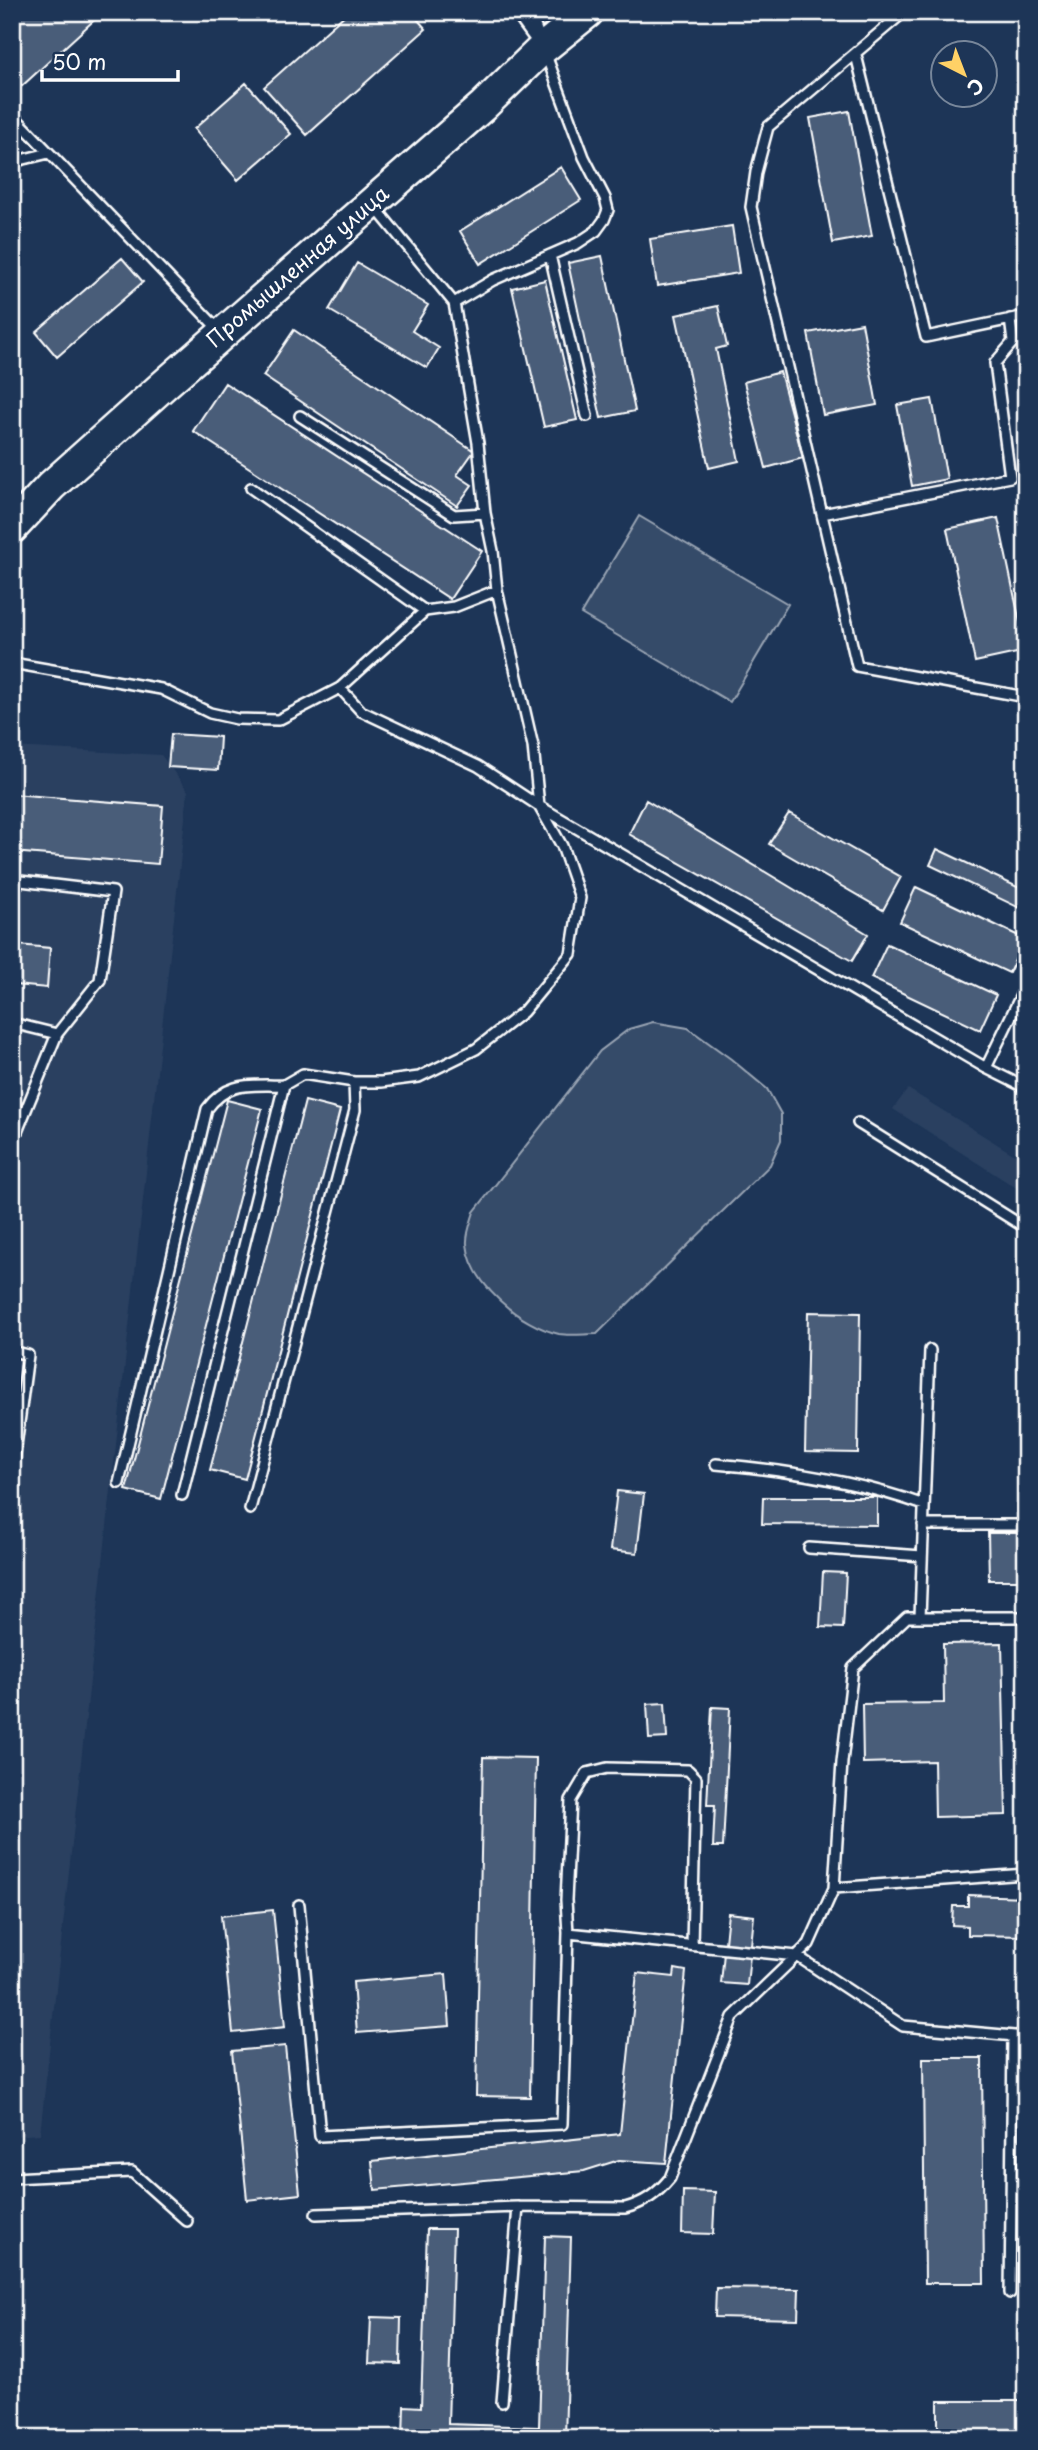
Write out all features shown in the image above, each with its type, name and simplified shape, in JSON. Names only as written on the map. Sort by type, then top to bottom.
[{"type":"main road","name":"Промышленная улица","points":[[12,528],[51,486],[482,106],[542,49],[589,12]]},
{"type":"lane","points":[[515,12],[542,49]]},
{"type":"lane","points":[[454,303],[493,280],[578,243],[596,231],[608,210],[605,198],[584,157],[530,12]]},
{"type":"lane","points":[[904,12],[768,127],[756,172],[751,207],[857,666],[1026,696]]},
{"type":"lane","points":[[856,55],[926,337],[1026,316]]},
{"type":"lane","points":[[12,114],[222,334]]},
{"type":"lane","points":[[12,162],[49,153]]},
{"type":"lane","points":[[119,1483],[207,1109],[215,1098],[232,1087],[284,1085],[303,1074],[354,1082],[419,1077],[475,1049],[523,1012],[571,954],[580,898],[562,846],[539,806],[533,746],[497,590],[478,443],[454,303],[371,202]]},
{"type":"lane","points":[[550,255],[587,416]]},
{"type":"lane","points":[[822,514],[1010,477],[995,363],[1013,342],[1010,319]]},
{"type":"lane","points":[[300,416],[454,516],[485,513]]},
{"type":"lane","points":[[251,488],[425,611]]},
{"type":"lane","points":[[12,663],[161,689],[211,713],[237,719],[278,720],[340,688],[425,611],[454,607],[497,590]]},
{"type":"lane","points":[[340,688],[361,710],[478,766],[539,806],[986,1068],[1026,1088]]},
{"type":"lane","points":[[12,880],[113,892],[100,980],[57,1034],[12,1144]]},
{"type":"lane","points":[[986,1068],[1026,985]]},
{"type":"lane","points":[[12,1023],[57,1034]]},
{"type":"lane","points":[[250,1509],[355,1110],[354,1082]]},
{"type":"lane","points":[[182,1495],[284,1085]]},
{"type":"lane","points":[[858,1123],[1026,1228]]},
{"type":"lane","points":[[919,1616],[930,1350]]},
{"type":"lane","points":[[12,1351],[28,1355],[12,1476]]},
{"type":"lane","points":[[716,1464],[777,1469],[883,1490],[924,1505]]},
{"type":"lane","points":[[923,1525],[1026,1525]]},
{"type":"lane","points":[[809,1548],[922,1556]]},
{"type":"lane","points":[[316,2214],[518,2207],[625,2208],[638,2205],[661,2189],[670,2178],[733,2017],[809,1944],[834,1888],[842,1762],[853,1668],[907,1616],[1026,1616]]},
{"type":"lane","points":[[299,1906],[320,2136],[562,2124],[568,1933],[566,1900],[571,1800],[587,1773],[607,1768],[688,1770],[696,1778],[692,1945]]},
{"type":"lane","points":[[834,1888],[1026,1874]]},
{"type":"lane","points":[[568,1933],[797,1956],[903,2026],[1026,2037]]},
{"type":"lane","points":[[1010,2293],[1013,2036]]},
{"type":"lane","points":[[12,2178],[132,2172],[187,2221]]},
{"type":"lane","points":[[502,2402],[518,2207]]},
{"type":"shaded area","points":[[639,516],[788,604],[730,702],[581,614]]},
{"type":"shaded area","points":[[12,747],[161,755],[188,791],[40,2134],[12,2136]]},
{"type":"shaded area","points":[[653,1022],[688,1028],[767,1089],[781,1114],[781,1140],[770,1165],[597,1334],[559,1334],[514,1313],[488,1288],[478,1274],[467,1244],[474,1212],[600,1051],[629,1029]]},
{"type":"shaded area","points":[[908,1089],[1026,1162],[1026,1194],[893,1109]]},
{"type":"building","points":[[12,12],[103,12],[22,86],[12,75]]},
{"type":"building","points":[[348,12],[411,12],[426,29],[307,135],[264,87]]},
{"type":"building","points":[[246,83],[291,134],[238,180],[194,129]]},
{"type":"building","points":[[849,111],[872,236],[833,243],[810,118]]},
{"type":"building","points":[[561,167],[581,200],[480,264],[460,231]]},
{"type":"building","points":[[732,226],[739,273],[657,286],[650,239]]},
{"type":"building","points":[[602,256],[635,411],[601,418],[568,263]]},
{"type":"building","points":[[122,258],[143,282],[57,357],[36,332]]},
{"type":"building","points":[[357,263],[428,305],[412,331],[439,348],[427,368],[329,310]]},
{"type":"building","points":[[545,280],[577,420],[544,427],[512,288]]},
{"type":"building","points":[[718,306],[727,346],[716,349],[739,461],[709,468],[676,315]]},
{"type":"building","points":[[862,323],[877,405],[823,415],[808,333]]},
{"type":"building","points":[[294,330],[474,451],[457,475],[472,485],[457,506],[263,376]]},
{"type":"building","points":[[1026,370],[1026,393],[1021,371]]},
{"type":"building","points":[[780,372],[803,458],[766,468],[744,382]]},
{"type":"building","points":[[225,383],[482,551],[450,599],[193,431]]},
{"type":"building","points":[[932,399],[947,479],[912,486],[897,405]]},
{"type":"building","points":[[998,518],[1026,651],[975,662],[947,529]]},
{"type":"building","points":[[171,734],[220,737],[218,770],[168,767]]},
{"type":"building","points":[[12,794],[163,806],[158,864],[12,852]]},
{"type":"building","points":[[646,800],[868,934],[852,961],[629,834]]},
{"type":"building","points":[[789,813],[901,877],[883,910],[769,844]]},
{"type":"building","points":[[937,849],[1026,891],[1026,911],[930,865]]},
{"type":"building","points":[[916,887],[1025,939],[1009,973],[900,922]]},
{"type":"building","points":[[887,944],[996,995],[980,1030],[871,978]]},
{"type":"building","points":[[18,945],[50,948],[47,988],[15,985]]},
{"type":"building","points":[[227,1100],[262,1109],[161,1499],[126,1490]]},
{"type":"building","points":[[305,1101],[340,1110],[245,1479],[210,1470]]},
{"type":"building","points":[[808,1312],[860,1313],[858,1453],[805,1452]]},
{"type":"building","points":[[617,1491],[644,1494],[637,1553],[610,1550]]},
{"type":"building","points":[[763,1497],[877,1497],[877,1525],[762,1524]]},
{"type":"building","points":[[988,1533],[1026,1533],[1026,1580],[989,1580]]},
{"type":"building","points":[[823,1572],[846,1573],[843,1628],[820,1627]]},
{"type":"building","points":[[1002,1643],[1006,1815],[935,1817],[934,1761],[863,1763],[862,1704],[944,1703],[943,1644]]},
{"type":"building","points":[[665,1703],[667,1738],[649,1739],[647,1704]]},
{"type":"building","points":[[712,1707],[730,1708],[723,1847],[713,1847],[715,1805],[707,1805]]},
{"type":"building","points":[[483,1757],[536,1758],[530,2097],[476,2096]]},
{"type":"building","points":[[968,1895],[1026,1897],[1026,1936],[968,1935],[968,1926],[952,1925],[953,1906],[968,1906]]},
{"type":"building","points":[[273,1910],[285,2027],[233,2033],[221,1916]]},
{"type":"building","points":[[728,1913],[754,1916],[747,1985],[721,1983]]},
{"type":"building","points":[[675,1969],[686,1971],[666,2163],[619,2160],[584,2171],[375,2190],[372,2161],[620,2134],[637,1973],[674,1977]]},
{"type":"building","points":[[446,1974],[450,2026],[357,2033],[353,1982]]},
{"type":"building","points":[[285,2046],[300,2194],[247,2200],[232,2051]]},
{"type":"building","points":[[923,2058],[982,2058],[984,2283],[925,2283]]},
{"type":"building","points":[[683,2191],[715,2192],[713,2234],[682,2233]]},
{"type":"building","points":[[427,2229],[454,2229],[448,2424],[539,2427],[545,2236],[571,2237],[565,2438],[403,2438],[404,2406],[421,2407]]},
{"type":"building","points":[[716,2288],[799,2289],[798,2319],[715,2317]]},
{"type":"building","points":[[371,2317],[401,2318],[400,2364],[369,2363]]},
{"type":"building","points":[[938,2401],[1026,2401],[1026,2438],[938,2438]]}]
